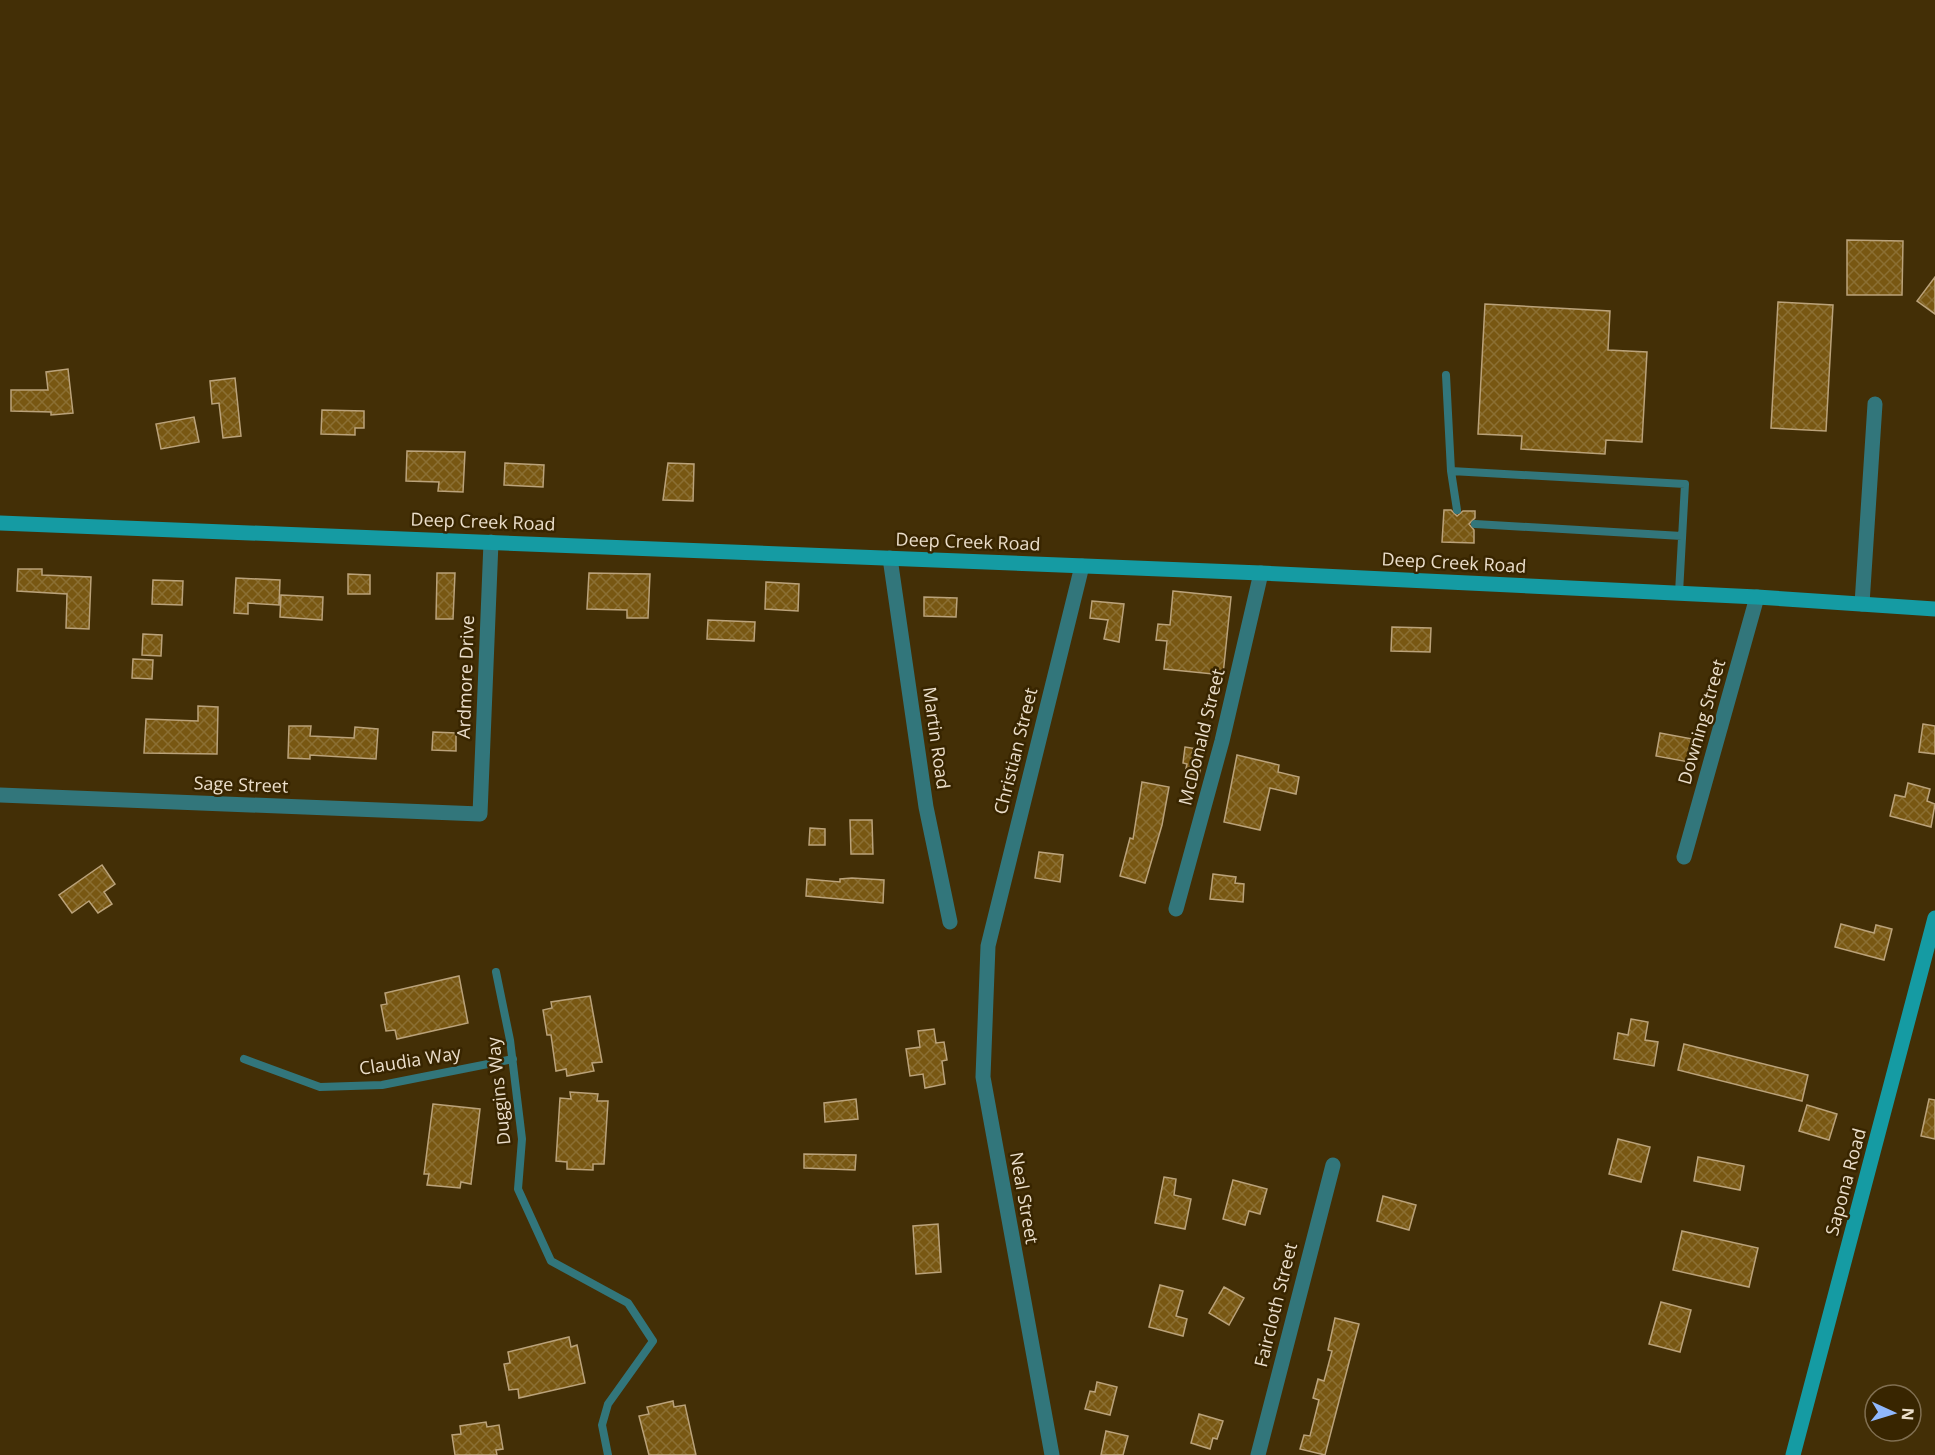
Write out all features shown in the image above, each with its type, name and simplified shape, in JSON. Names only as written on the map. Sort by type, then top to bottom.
[{"type":"street","points":[[1862,604],[1875,404]]},
{"type":"street","name":"Deep Creek Road","points":[[0,523],[1261,573],[1757,597],[1935,609]]},
{"type":"street","name":"Ardmore Drive","points":[[480,814],[491,542]]},
{"type":"street","name":"Martin Road","points":[[890,558],[926,807],[950,922]]},
{"type":"street","name":"Christian Street","points":[[988,946],[1082,566]]},
{"type":"street","name":"McDonald Street","points":[[1176,909],[1222,741],[1261,573]]},
{"type":"street","name":"Downing Street","points":[[1684,857],[1757,597]]},
{"type":"street","name":"Sage Street","points":[[0,795],[480,814]]},
{"type":"street","name":"Sapona Road","points":[[1793,1455],[1934,923]]},
{"type":"street","name":"Neal Street","points":[[988,946],[983,1077],[1052,1455]]},
{"type":"street","name":"Faircloth Street","points":[[1258,1455],[1333,1165]]},
{"type":"lane","points":[[1446,375],[1451,471],[1457,510]]},
{"type":"lane","points":[[1451,471],[1685,484],[1679,593]]},
{"type":"lane","points":[[1475,524],[1682,536]]},
{"type":"lane","name":"Duggins Way","points":[[496,972],[513,1059],[522,1139],[518,1189],[551,1261],[628,1303],[653,1341],[608,1404],[602,1425],[608,1455]]},
{"type":"lane","name":"Claudia Way","points":[[244,1059],[320,1087],[382,1085],[513,1059]]},
{"type":"building","points":[[1847,240],[1903,241],[1902,295],[1847,295]]},
{"type":"building","points":[[1935,277],[1935,314],[1917,301]]},
{"type":"building","points":[[1778,302],[1833,305],[1826,431],[1771,428]]},
{"type":"building","points":[[1485,304],[1610,311],[1608,350],[1647,352],[1642,442],[1606,440],[1605,454],[1521,449],[1522,436],[1478,434]]},
{"type":"building","points":[[68,369],[73,413],[51,415],[51,412],[11,411],[11,390],[48,390],[46,372]]},
{"type":"building","points":[[235,378],[241,436],[223,438],[219,403],[212,404],[210,381]]},
{"type":"building","points":[[322,410],[364,411],[364,428],[355,428],[355,435],[321,434]]},
{"type":"building","points":[[194,417],[199,442],[161,449],[156,424]]},
{"type":"building","points":[[407,451],[465,452],[463,492],[438,491],[439,482],[406,481]]},
{"type":"building","points":[[505,463],[544,465],[543,487],[504,485]]},
{"type":"building","points":[[668,463],[694,464],[693,501],[663,500]]},
{"type":"building","points":[[1444,510],[1451,510],[1457,516],[1463,511],[1475,511],[1475,518],[1469,524],[1474,530],[1474,543],[1442,542]]},
{"type":"building","points":[[18,569],[42,569],[42,575],[91,577],[89,629],[66,628],[67,594],[17,591]]},
{"type":"building","points":[[437,573],[455,573],[453,619],[436,619]]},
{"type":"building","points":[[589,573],[650,574],[648,618],[627,618],[627,610],[587,609]]},
{"type":"building","points":[[348,574],[370,575],[370,594],[348,594]]},
{"type":"building","points":[[236,578],[280,580],[279,605],[248,603],[248,614],[234,613]]},
{"type":"building","points":[[153,580],[183,581],[182,605],[152,604]]},
{"type":"building","points":[[766,582],[799,584],[798,611],[765,609]]},
{"type":"building","points":[[1173,591],[1231,597],[1223,675],[1164,669],[1167,641],[1156,640],[1158,624],[1170,625]]},
{"type":"building","points":[[281,595],[323,597],[322,620],[280,617]]},
{"type":"building","points":[[924,597],[957,598],[956,617],[924,616]]},
{"type":"building","points":[[1092,601],[1124,604],[1119,642],[1104,639],[1108,620],[1090,618]]},
{"type":"building","points":[[708,620],[755,622],[754,641],[707,639]]},
{"type":"building","points":[[1392,627],[1431,628],[1430,652],[1391,651]]},
{"type":"building","points":[[143,634],[162,635],[161,656],[142,655]]},
{"type":"building","points":[[133,659],[153,660],[152,679],[132,678]]},
{"type":"building","points":[[198,706],[218,707],[217,754],[144,753],[146,719],[198,721]]},
{"type":"building","points":[[1923,724],[1935,726],[1935,754],[1919,752]]},
{"type":"building","points":[[289,726],[311,726],[310,736],[354,738],[355,727],[378,729],[376,759],[310,755],[310,759],[288,758]]},
{"type":"building","points":[[433,732],[456,733],[456,751],[432,750]]},
{"type":"building","points":[[1660,733],[1698,740],[1694,763],[1656,756]]},
{"type":"building","points":[[1185,747],[1204,750],[1199,776],[1185,773],[1187,764],[1183,763]]},
{"type":"building","points":[[1237,755],[1279,765],[1278,772],[1299,777],[1296,794],[1270,788],[1260,830],[1224,822]]},
{"type":"building","points":[[1142,782],[1169,787],[1162,825],[1145,883],[1120,876],[1130,838],[1133,839]]},
{"type":"building","points":[[1908,783],[1930,789],[1927,801],[1935,804],[1931,827],[1890,816],[1895,795],[1905,797]]},
{"type":"building","points":[[850,820],[872,820],[873,854],[851,854]]},
{"type":"building","points":[[810,828],[825,829],[825,845],[809,845]]},
{"type":"building","points":[[1039,852],[1063,855],[1060,882],[1035,878]]},
{"type":"building","points":[[102,865],[115,884],[104,892],[112,904],[98,913],[89,901],[72,913],[59,895]]},
{"type":"building","points":[[1213,874],[1236,877],[1235,883],[1244,884],[1243,902],[1210,899]]},
{"type":"building","points":[[807,879],[840,882],[840,879],[884,880],[883,903],[806,896]]},
{"type":"building","points":[[1841,924],[1874,933],[1876,925],[1892,929],[1884,960],[1835,947]]},
{"type":"building","points":[[459,976],[468,1023],[397,1039],[395,1030],[386,1031],[381,1005],[387,1004],[385,993]]},
{"type":"building","points":[[590,996],[602,1062],[592,1063],[594,1071],[567,1076],[566,1069],[556,1071],[551,1035],[547,1035],[543,1010],[552,1008],[551,1002]]},
{"type":"building","points":[[1631,1019],[1648,1022],[1645,1040],[1658,1042],[1654,1066],[1614,1059],[1618,1033],[1628,1035]]},
{"type":"building","points":[[934,1029],[936,1043],[944,1042],[947,1060],[942,1061],[945,1084],[925,1088],[923,1074],[910,1076],[906,1049],[920,1047],[918,1031]]},
{"type":"building","points":[[1684,1044],[1808,1075],[1802,1101],[1678,1070]]},
{"type":"building","points":[[570,1092],[598,1094],[597,1101],[608,1101],[604,1164],[593,1164],[593,1170],[567,1169],[567,1162],[556,1161],[560,1098],[571,1099]]},
{"type":"building","points":[[856,1099],[858,1119],[825,1122],[824,1103]]},
{"type":"building","points":[[1929,1099],[1935,1100],[1935,1139],[1921,1136]]},
{"type":"building","points":[[433,1104],[480,1109],[471,1184],[461,1182],[460,1188],[427,1185],[429,1174],[424,1174]]},
{"type":"building","points":[[1807,1105],[1837,1114],[1829,1140],[1799,1131]]},
{"type":"building","points":[[1618,1139],[1650,1147],[1641,1182],[1609,1174]]},
{"type":"building","points":[[804,1154],[856,1155],[855,1170],[804,1168]]},
{"type":"building","points":[[1698,1157],[1744,1166],[1740,1190],[1694,1181]]},
{"type":"building","points":[[1164,1177],[1176,1179],[1174,1195],[1191,1199],[1185,1229],[1155,1223]]},
{"type":"building","points":[[1233,1180],[1267,1189],[1260,1214],[1249,1211],[1245,1225],[1223,1219]]},
{"type":"building","points":[[1383,1196],[1416,1205],[1409,1230],[1377,1221]]},
{"type":"building","points":[[938,1224],[941,1272],[916,1274],[913,1226]]},
{"type":"building","points":[[1682,1231],[1758,1248],[1749,1287],[1673,1270]]},
{"type":"building","points":[[1160,1285],[1183,1291],[1176,1316],[1187,1319],[1183,1336],[1149,1327]]},
{"type":"building","points":[[1224,1287],[1244,1298],[1229,1325],[1209,1313]]},
{"type":"building","points":[[1661,1302],[1691,1310],[1680,1352],[1649,1344]]},
{"type":"building","points":[[1335,1318],[1359,1324],[1325,1455],[1300,1449],[1304,1435],[1310,1436],[1319,1400],[1313,1398],[1318,1379],[1324,1381],[1332,1351],[1328,1350]]},
{"type":"building","points":[[569,1337],[571,1347],[577,1345],[585,1383],[519,1398],[518,1389],[509,1390],[504,1364],[510,1363],[508,1352]]},
{"type":"building","points":[[1097,1382],[1117,1387],[1110,1415],[1085,1409],[1090,1391],[1095,1392]]},
{"type":"building","points":[[673,1401],[674,1407],[685,1405],[696,1455],[649,1455],[639,1416],[649,1414],[647,1407]]},
{"type":"building","points":[[1199,1414],[1223,1421],[1217,1439],[1213,1438],[1210,1449],[1191,1443]]},
{"type":"building","points":[[486,1422],[487,1427],[499,1425],[503,1449],[496,1450],[497,1455],[455,1455],[452,1435],[461,1434],[460,1426]]},
{"type":"building","points":[[1106,1431],[1128,1436],[1123,1455],[1101,1455]]}]
